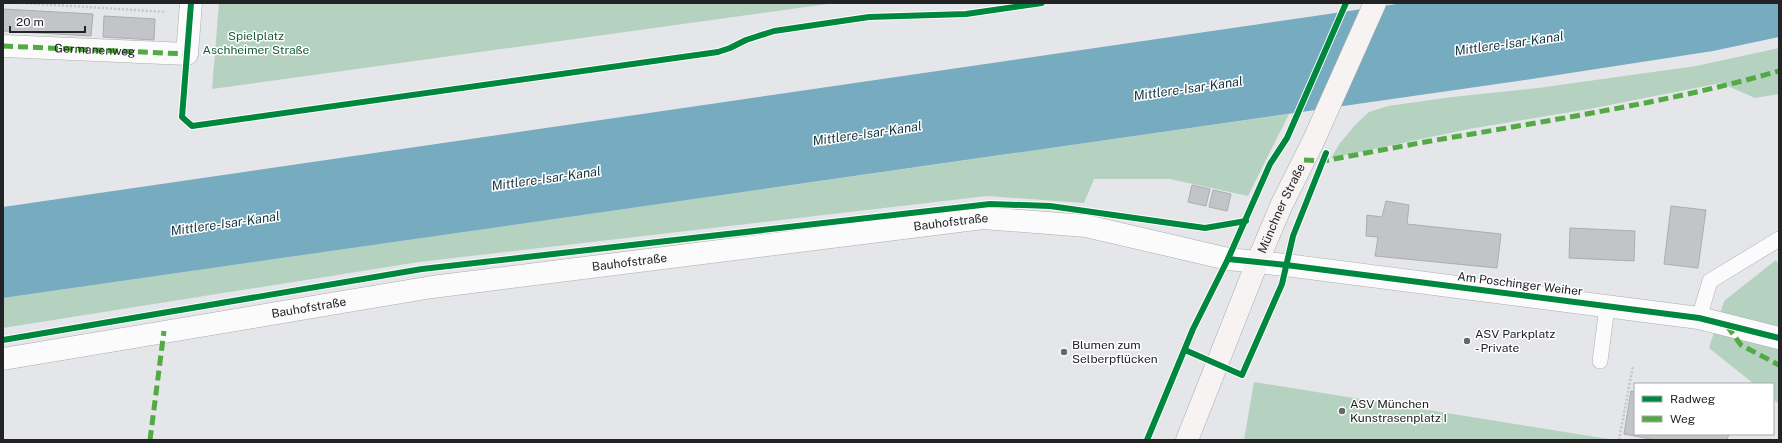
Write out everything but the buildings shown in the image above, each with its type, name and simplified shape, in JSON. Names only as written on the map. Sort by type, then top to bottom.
[{"type":"main road","name":"Münchner Straße","points":[[1188,440],[1257,263],[1281,206],[1312,144],[1374,3]]},
{"type":"street","name":"Germanenweg","points":[[3,46],[187,54],[191,8]]},
{"type":"street","name":"Bauhofstraße","points":[[3,359],[432,287],[984,218],[1086,226],[1228,260],[1257,263]]},
{"type":"street","name":"Am Poschinger Weiher","points":[[1257,263],[1286,265],[1699,318],[1779,338]]},
{"type":"lane","points":[[1699,318],[1710,281],[1779,239]]},
{"type":"lane","points":[[1600,361],[1607,307]]},
{"type":"path","points":[[22,3],[191,8]]},
{"type":"path","points":[[1619,440],[1633,366]]},
{"type":"green space","name":"Spielplatz Aschheimer Straße","points":[[219,3],[835,3],[212,89]]},
{"type":"green space","points":[[1779,48],[1779,94],[1755,98],[1721,83],[1589,109],[1469,129],[1331,158],[1340,143],[1356,124],[1369,112],[1388,106],[1452,97],[1538,88],[1696,66]]},
{"type":"green space","points":[[1289,114],[1248,196],[1170,179],[1094,179],[1084,203],[987,196],[419,262],[3,328],[3,298]]},
{"type":"green space","points":[[1776,260],[1779,266],[1779,404],[1774,400],[1774,383],[1753,383],[1709,348],[1724,301]]},
{"type":"green space","name":"ASV München Kunstrasenplatz I","points":[[1254,382],[1615,440],[1244,440]]},
{"type":"water","name":"Mittlere-Isar-Kanal","points":[[1404,3],[1779,3],[1779,37],[1713,51],[1525,80],[3,298],[3,207]]},
{"type":"marked path","points":[[3,46],[187,54]]},
{"type":"marked path","points":[[1304,160],[1323,161],[1626,107],[1703,91],[1779,71]]},
{"type":"marked path","points":[[1727,326],[1741,345],[1779,365]]},
{"type":"marked path","points":[[150,440],[164,331]]},
{"type":"cycle path","points":[[191,3],[182,117],[192,126],[718,52],[746,40],[774,31],[869,17],[966,14],[1042,3]]},
{"type":"cycle path","points":[[1147,440],[1193,329],[1228,259],[1270,164],[1287,138],[1346,3]]},
{"type":"cycle path","points":[[1185,350],[1242,375],[1282,284],[1293,236],[1326,153]]},
{"type":"cycle path","points":[[3,340],[422,269],[990,204],[1050,206],[1205,228],[1246,221]]},
{"type":"cycle path","points":[[1228,259],[1286,265],[1699,318],[1779,338]]},
{"type":"place","name":"ASV Parkplatz - Private","points":[[1467,341]]},
{"type":"place","name":"Blumen zum Selberpflücken","points":[[1064,352]]},
{"type":"place","name":"ASV München Kunstrasenplatz I","points":[[1342,411]]}]
